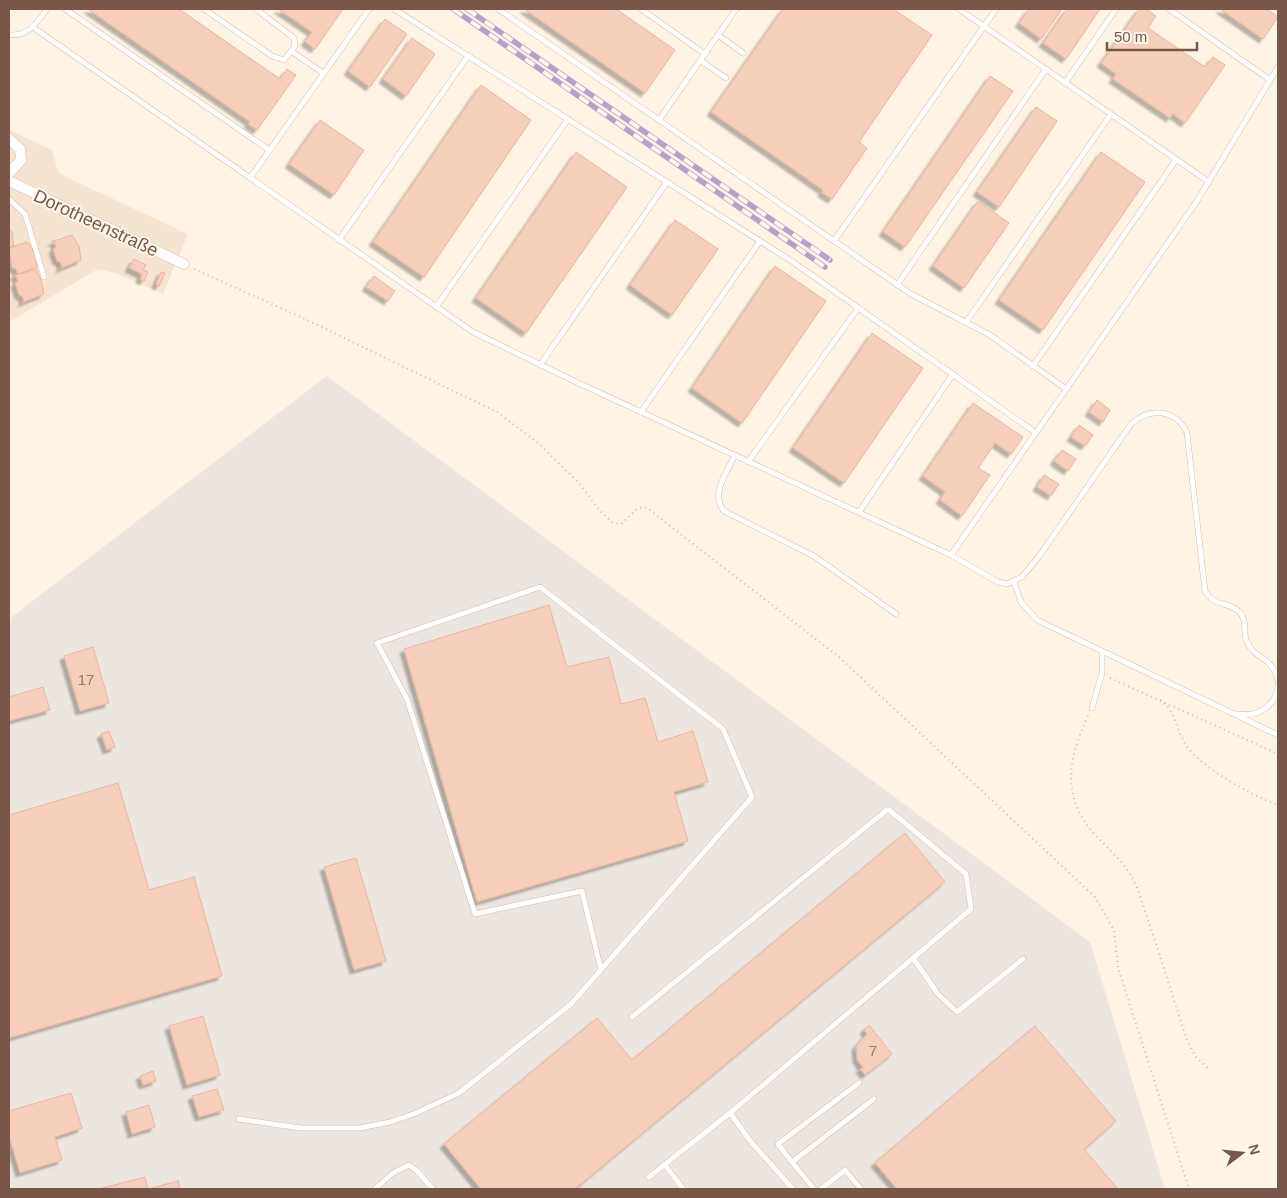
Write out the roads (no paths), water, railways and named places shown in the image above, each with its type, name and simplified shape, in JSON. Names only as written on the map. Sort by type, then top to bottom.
[{"type":"street","points":[[9,139],[20,149],[21,160],[9,173]]},
{"type":"street","name":"Dorotheenstraße","points":[[9,181],[184,264]]},
{"type":"lane","points":[[9,35],[18,36],[34,28],[47,9]]},
{"type":"lane","points":[[65,9],[270,150]]},
{"type":"lane","points":[[204,9],[272,56],[284,60],[296,42],[292,34],[256,9]]},
{"type":"lane","points":[[250,178],[368,9]]},
{"type":"lane","points":[[394,9],[760,242],[1036,433]]},
{"type":"lane","points":[[498,9],[897,285],[926,303],[967,321],[1066,389]]},
{"type":"lane","points":[[640,9],[705,54]]},
{"type":"lane","points":[[660,120],[736,9]]},
{"type":"lane","points":[[959,9],[1209,182]]},
{"type":"lane","points":[[834,241],[996,9]]},
{"type":"lane","points":[[1065,83],[1116,9]]},
{"type":"lane","points":[[1169,9],[1270,80]]},
{"type":"lane","points":[[34,28],[473,332],[735,456],[951,555],[998,582],[1007,584],[1022,577],[1040,555],[1130,424],[1146,414],[1163,412],[1170,414],[1183,425],[1187,433],[1204,591],[1214,602],[1236,609],[1242,615],[1245,621],[1247,643],[1252,650],[1271,663],[1278,680]]},
{"type":"lane","points":[[718,36],[743,53]]},
{"type":"lane","points":[[291,51],[323,73]]},
{"type":"lane","points":[[339,240],[468,56]]},
{"type":"lane","points":[[700,61],[726,78]]},
{"type":"lane","points":[[951,555],[1209,182],[1278,68]]},
{"type":"lane","points":[[897,285],[1046,69]]},
{"type":"lane","points":[[967,321],[1111,114]]},
{"type":"lane","points":[[436,307],[568,119]]},
{"type":"lane","points":[[1034,366],[1176,160]]},
{"type":"lane","points":[[540,365],[667,182]]},
{"type":"lane","points":[[9,199],[25,214],[44,277]]},
{"type":"lane","points":[[641,412],[760,242]]},
{"type":"lane","points":[[748,462],[858,308]]},
{"type":"lane","points":[[859,512],[953,374]]},
{"type":"lane","points":[[735,456],[718,496],[720,507],[724,512],[814,556],[896,614]]},
{"type":"lane","points":[[1014,582],[1021,602],[1036,620],[1278,735]]},
{"type":"lane","points":[[239,1120],[300,1128],[360,1128],[416,1114],[459,1093],[570,1004],[601,970],[752,797],[723,729],[540,587],[377,643],[407,699],[475,914],[582,891],[601,970]]},
{"type":"lane","points":[[1092,708],[1102,675],[1102,652]]},
{"type":"lane","points":[[1231,713],[1245,715],[1262,710],[1275,700],[1278,686]]},
{"type":"lane","points":[[632,1017],[888,809],[966,874],[971,909],[730,1113],[649,1176]]},
{"type":"lane","points":[[913,958],[938,994],[957,1012],[1023,959]]},
{"type":"lane","points":[[814,1189],[778,1144],[859,1083]]},
{"type":"lane","points":[[792,1162],[874,1099]]},
{"type":"lane","points":[[730,1113],[751,1142],[793,1189]]},
{"type":"lane","points":[[375,1189],[393,1173],[409,1165],[433,1189]]},
{"type":"lane","points":[[665,1165],[683,1189]]},
{"type":"lane","points":[[821,1189],[845,1170],[861,1189]]},
{"type":"railway","points":[[453,9],[825,267]]},
{"type":"railway","points":[[467,9],[830,260]]}]
